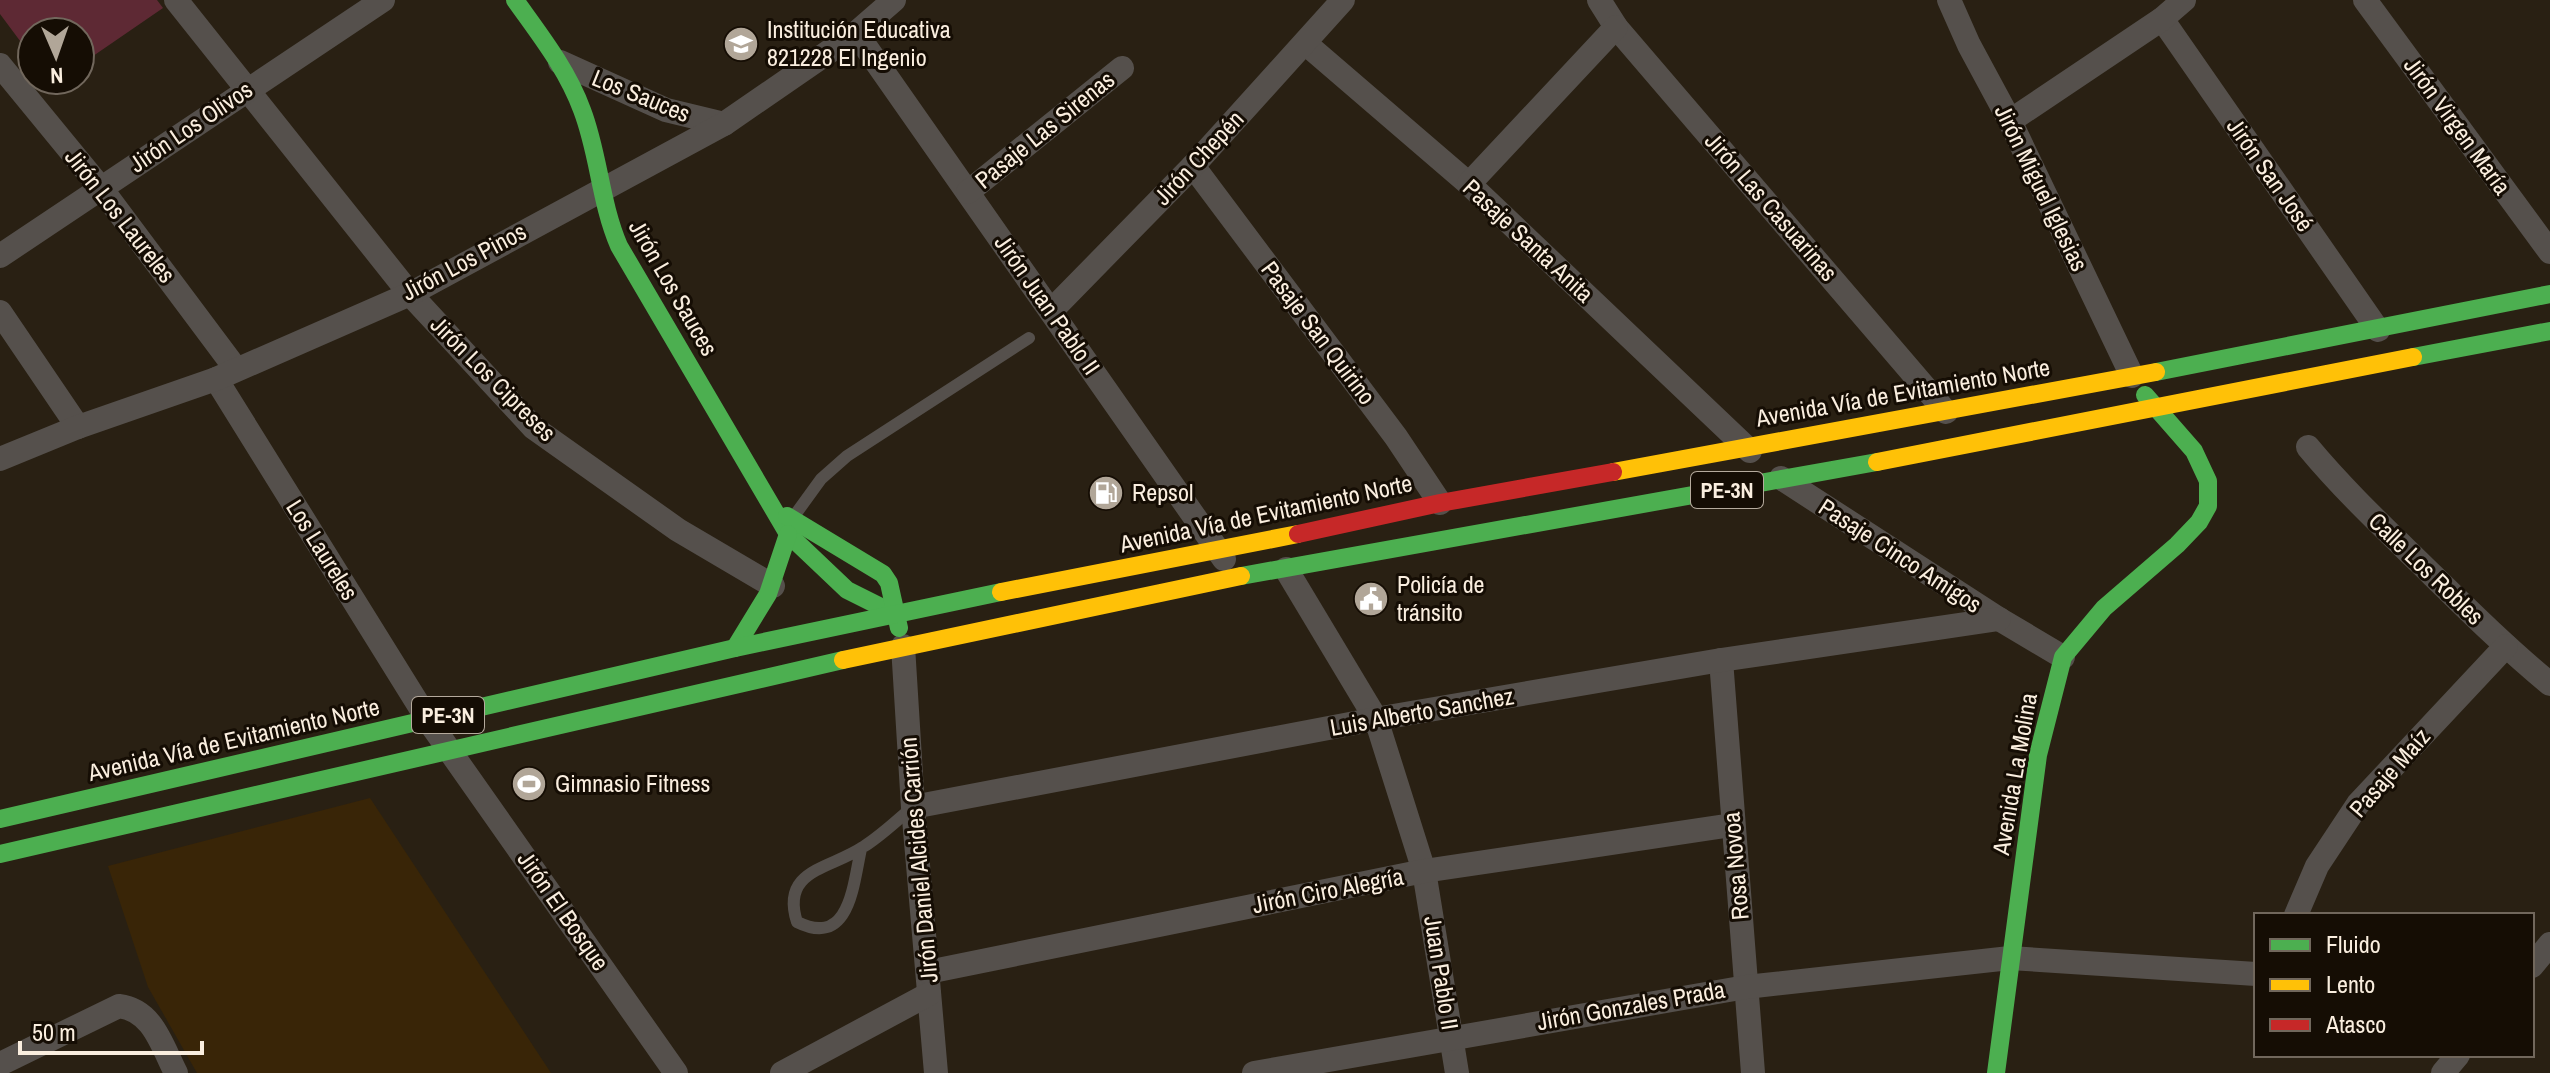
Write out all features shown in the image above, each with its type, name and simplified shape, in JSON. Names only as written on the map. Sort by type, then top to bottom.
[{"type":"main road","name":"Jirón Los Sauces","points":[[515,0],[560,62],[578,100],[588,127],[606,220],[619,246],[771,506],[847,590],[897,615]]},
{"type":"main road","name":"Avenida Vía de Evitamiento Norte","points":[[0,819],[735,648],[954,601],[1218,551],[1440,503],[1946,412],[2550,294]]},
{"type":"main road","name":"PE-3N","points":[[0,854],[903,646],[1237,577],[1782,480],[2550,331]]},
{"type":"main road","name":"Avenida La Molina","points":[[1996,1073],[2038,755],[2063,657],[2104,608],[2177,545],[2199,522],[2208,506],[2208,481],[2194,451],[2154,407],[2132,376]]},
{"type":"main road","name":"Jirón Los Sauces","points":[[790,527],[883,574],[889,583],[897,615]]},
{"type":"main road","points":[[735,648],[767,601],[790,527]]},
{"type":"main road","points":[[897,615],[903,646]]},
{"type":"main road","points":[[561,689],[571,721]]},
{"type":"street","name":"Jirón Los Cipreses","points":[[176,0],[410,294],[534,428],[678,530],[773,586]]},
{"type":"street","name":"Jirón Los Olivos","points":[[0,256],[383,0]]},
{"type":"street","name":"Jirón Los Pinos","points":[[0,459],[78,427],[226,374],[410,294],[724,124],[856,33],[894,0]]},
{"type":"street","name":"Jirón Chepén","points":[[1051,311],[1193,166],[1343,0]]},
{"type":"street","name":"Jirón Las Casuarinas","points":[[1599,0],[1616,27],[1946,412]]},
{"type":"street","name":"Jirón Miguel Iglesias","points":[[1949,0],[2132,376]]},
{"type":"street","points":[[2010,121],[2162,19],[2184,0]]},
{"type":"street","name":"Jirón Virgen María","points":[[2365,0],[2550,252]]},
{"type":"street","name":"Jirón San José","points":[[2162,19],[2378,330]]},
{"type":"street","points":[[1469,184],[1616,27]]},
{"type":"street","name":"Jirón Juan Pablo II","points":[[856,33],[1237,577]]},
{"type":"street","name":"Pasaje Santa Anita","points":[[1305,43],[1469,184],[1744,446]]},
{"type":"street","name":"Los Sauces","points":[[560,62],[666,110],[724,124]]},
{"type":"street","name":"Jirón Los Laureles","points":[[0,65],[100,187],[226,374]]},
{"type":"street","name":"Pasaje Las Sirenas","points":[[968,192],[1122,68]]},
{"type":"street","name":"Pasaje San Quirino","points":[[1193,166],[1396,437],[1440,503]]},
{"type":"street","points":[[0,312],[78,427]]},
{"type":"street","name":"Los Laureles","points":[[226,374],[428,720],[450,749]]},
{"type":"street","name":"Pasaje Cinco Amigos","points":[[1744,446],[1782,480],[2063,657]]},
{"type":"street","name":"Calle Los Robles","points":[[2308,447],[2386,530],[2506,646],[2550,684]]},
{"type":"street","name":"Juan Pablo II","points":[[1286,569],[1376,719],[1424,871],[1457,1073]]},
{"type":"street","name":"Luis Alberto Sanchez","points":[[913,807],[1376,719],[1721,660],[1999,619]]},
{"type":"street","name":"Jirón Daniel Alcides Carrión","points":[[903,646],[913,807],[936,1073]]},
{"type":"street","name":"Pasaje Maíz","points":[[2297,913],[2317,866],[2358,804],[2506,646]]},
{"type":"street","name":"Rosa Novoa","points":[[1721,660],[1753,1073]]},
{"type":"street","name":"Jirón El Bosque","points":[[450,749],[676,1073]]},
{"type":"street","name":"Jirón Ciro Alegría","points":[[782,1073],[928,983],[1424,871],[1732,825]]},
{"type":"street","points":[[2534,964],[2550,944]]},
{"type":"street","points":[[2010,958],[2254,974]]},
{"type":"street","name":"Jirón Gonzales Prada","points":[[1254,1073],[1746,987],[2010,958]]},
{"type":"street","points":[[0,1064],[119,1006],[134,1007],[148,1019],[176,1073]]},
{"type":"street","points":[[2443,1073],[2456,1057]]},
{"type":"lane","points":[[790,527],[821,479],[847,456],[1029,338]]},
{"type":"lane","name":"Luis Alberto Sanchez","points":[[861,849],[848,906],[841,920],[826,928],[813,930],[797,922],[793,895],[797,885],[823,866],[861,849],[913,807]]},
{"type":"shaded area","points":[[0,0],[157,0],[163,8],[96,54],[96,16],[16,16],[16,36],[0,14]]},
{"type":"shaded area","points":[[370,798],[551,1073],[197,1073],[148,987],[108,866]]},
{"type":"traffic: fast","points":[[515,0],[552,53],[576,95],[588,127],[619,246],[788,534],[847,590],[897,615]]},
{"type":"traffic: fast","points":[[2156,372],[2550,294]]},
{"type":"traffic: fast","points":[[2413,357],[2550,331]]},
{"type":"traffic: fast","points":[[1996,1073],[2038,755],[2063,657],[2104,608],[2177,545],[2199,522],[2208,506],[2208,481],[2194,451],[2145,395]]},
{"type":"traffic: fast","points":[[1241,576],[1877,462]]},
{"type":"traffic: fast","points":[[787,516],[883,574],[889,583],[899,628]]},
{"type":"traffic: fast","points":[[735,648],[768,594],[788,534]]},
{"type":"traffic: fast","points":[[0,819],[735,648],[1001,592]]},
{"type":"traffic: fast","points":[[0,854],[843,660]]},
{"type":"traffic: slow","points":[[1877,462],[2413,357]]},
{"type":"traffic: slow","points":[[1613,472],[2156,372]]},
{"type":"traffic: slow","points":[[1001,592],[1298,534]]},
{"type":"traffic: slow","points":[[843,660],[1241,576]]},
{"type":"traffic: jam","points":[[1298,534],[1440,503],[1613,472]]},
{"type":"place","name":"Institución Educativa 821228 El Ingenio","points":[[741,44]]},
{"type":"place","name":"Repsol","points":[[1106,493]]},
{"type":"place","name":"Policía de tránsito","points":[[1371,599]]},
{"type":"place","name":"Gimnasio Fitness","points":[[529,784]]}]
